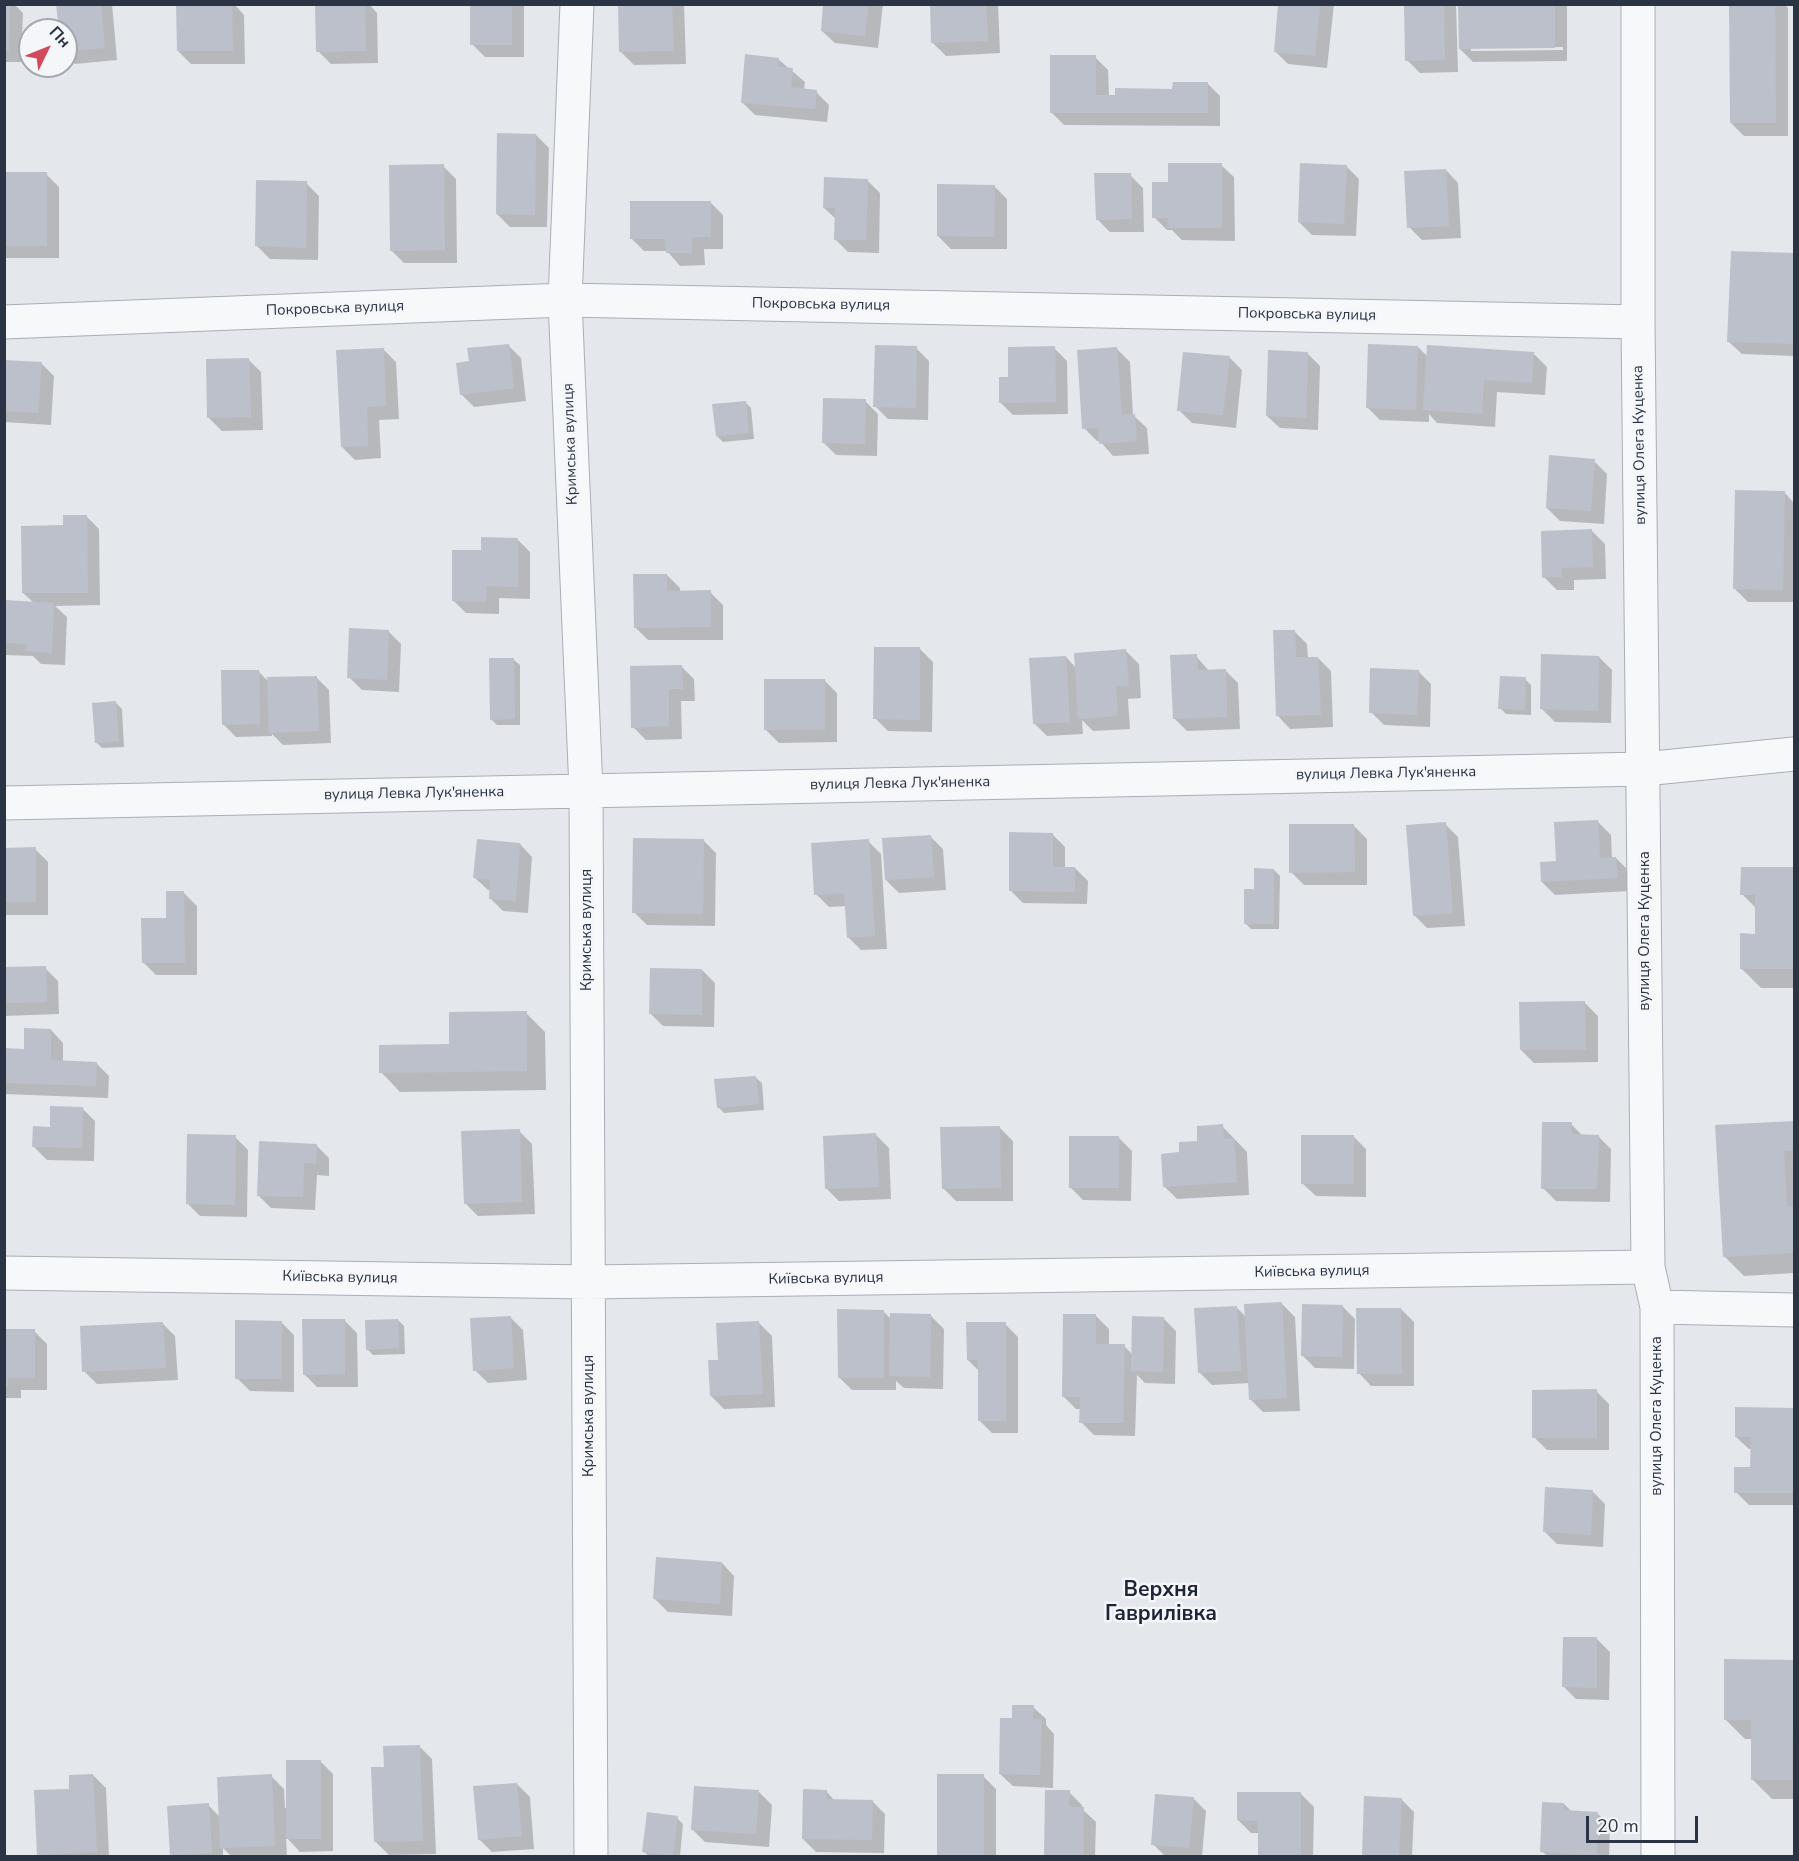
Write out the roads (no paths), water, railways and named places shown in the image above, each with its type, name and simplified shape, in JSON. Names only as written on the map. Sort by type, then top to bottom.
[{"type":"street","name":"Кримська вулиця","points":[[578,4],[565,300],[586,790],[591,1857]]},
{"type":"street","name":"вулиця Олега Куценка","points":[[1638,4],[1638,322],[1648,1268],[1657,1307],[1658,1857]]},
{"type":"street","name":"Покровська вулиця","points":[[4,322],[565,300],[1638,322]]},
{"type":"street","name":"вулиця Левка Лук'яненка","points":[[4,803],[1644,769],[1794,754]]},
{"type":"street","name":"Київська вулиця","points":[[4,1273],[588,1282],[1648,1268]]},
{"type":"street","points":[[1657,1307],[1794,1310]]},
{"type":"district","name":"Верхня Гаврилівка","points":[[1161,1603]]}]
